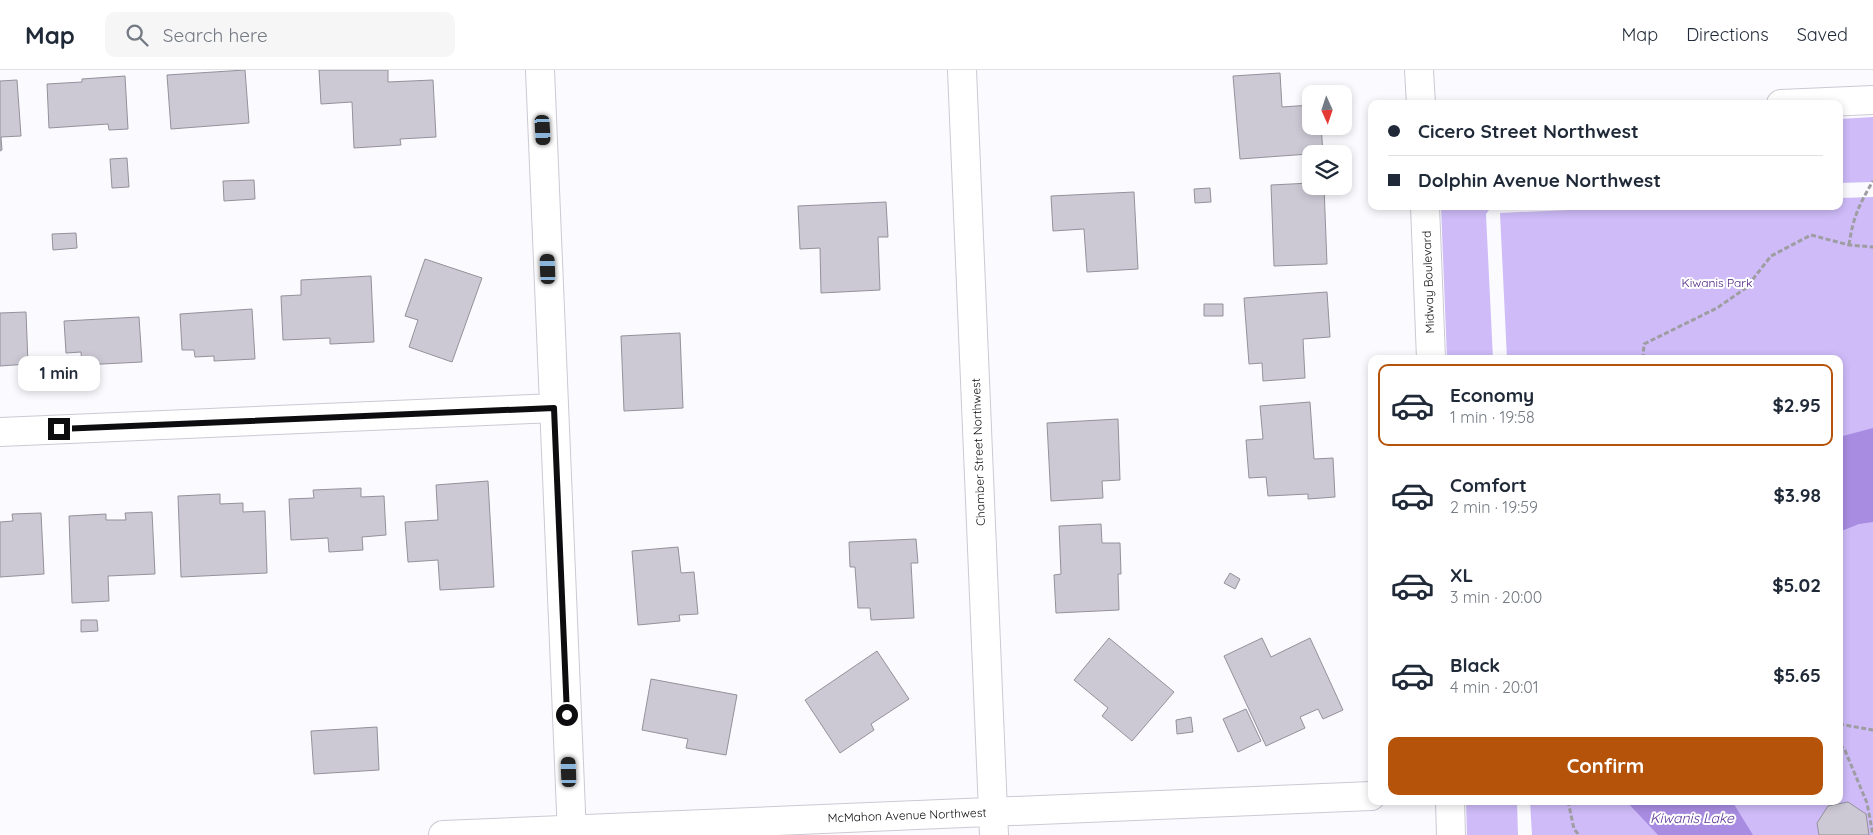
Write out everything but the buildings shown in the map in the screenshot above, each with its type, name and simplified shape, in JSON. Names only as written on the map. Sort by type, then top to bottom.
[{"type":"street","points":[[540,70],[572,832]]},
{"type":"street","name":"Chamber Street Northwest","points":[[962,70],[994,823]]},
{"type":"street","points":[[1419,70],[1421,100]]},
{"type":"street","points":[[1843,101],[1873,100]]},
{"type":"street","name":"Midway Boulevard","points":[[1425,210],[1432,355]]},
{"type":"street","points":[[0,432],[554,408]]},
{"type":"street","name":"McMahon Avenue Northwest","points":[[442,835],[994,823],[1368,796]]},
{"type":"street","points":[[1450,805],[1452,835]]},
{"type":"path","points":[[1849,245],[1852,222],[1861,201],[1873,181]]},
{"type":"path","points":[[1643,355],[1644,344],[1717,308],[1746,288],[1771,256],[1810,235],[1849,245],[1873,247]]},
{"type":"path","points":[[1843,725],[1873,730]]},
{"type":"path","points":[[1843,748],[1867,803],[1873,835]]},
{"type":"path","points":[[1569,805],[1574,829],[1579,835]]},
{"type":"green space","points":[[1873,117],[1873,182],[1843,183],[1843,119]]},
{"type":"green space","name":"Kiwanis Park","points":[[1873,197],[1873,835],[1532,835],[1530,805],[1843,805],[1843,355],[1507,355],[1500,213],[1568,210],[1843,210],[1843,198]]},
{"type":"green space","points":[[1441,210],[1489,210],[1486,214],[1493,355],[1447,355]]},
{"type":"green space","points":[[1466,805],[1517,805],[1518,835],[1467,835]]},
{"type":"water","points":[[1873,428],[1873,522],[1859,524],[1843,530],[1843,436]]},
{"type":"water","name":"Kiwanis Lake","points":[[1630,805],[1734,805],[1753,835],[1658,835]]},
{"type":"route","points":[[59,429],[554,408],[567,715]]}]
